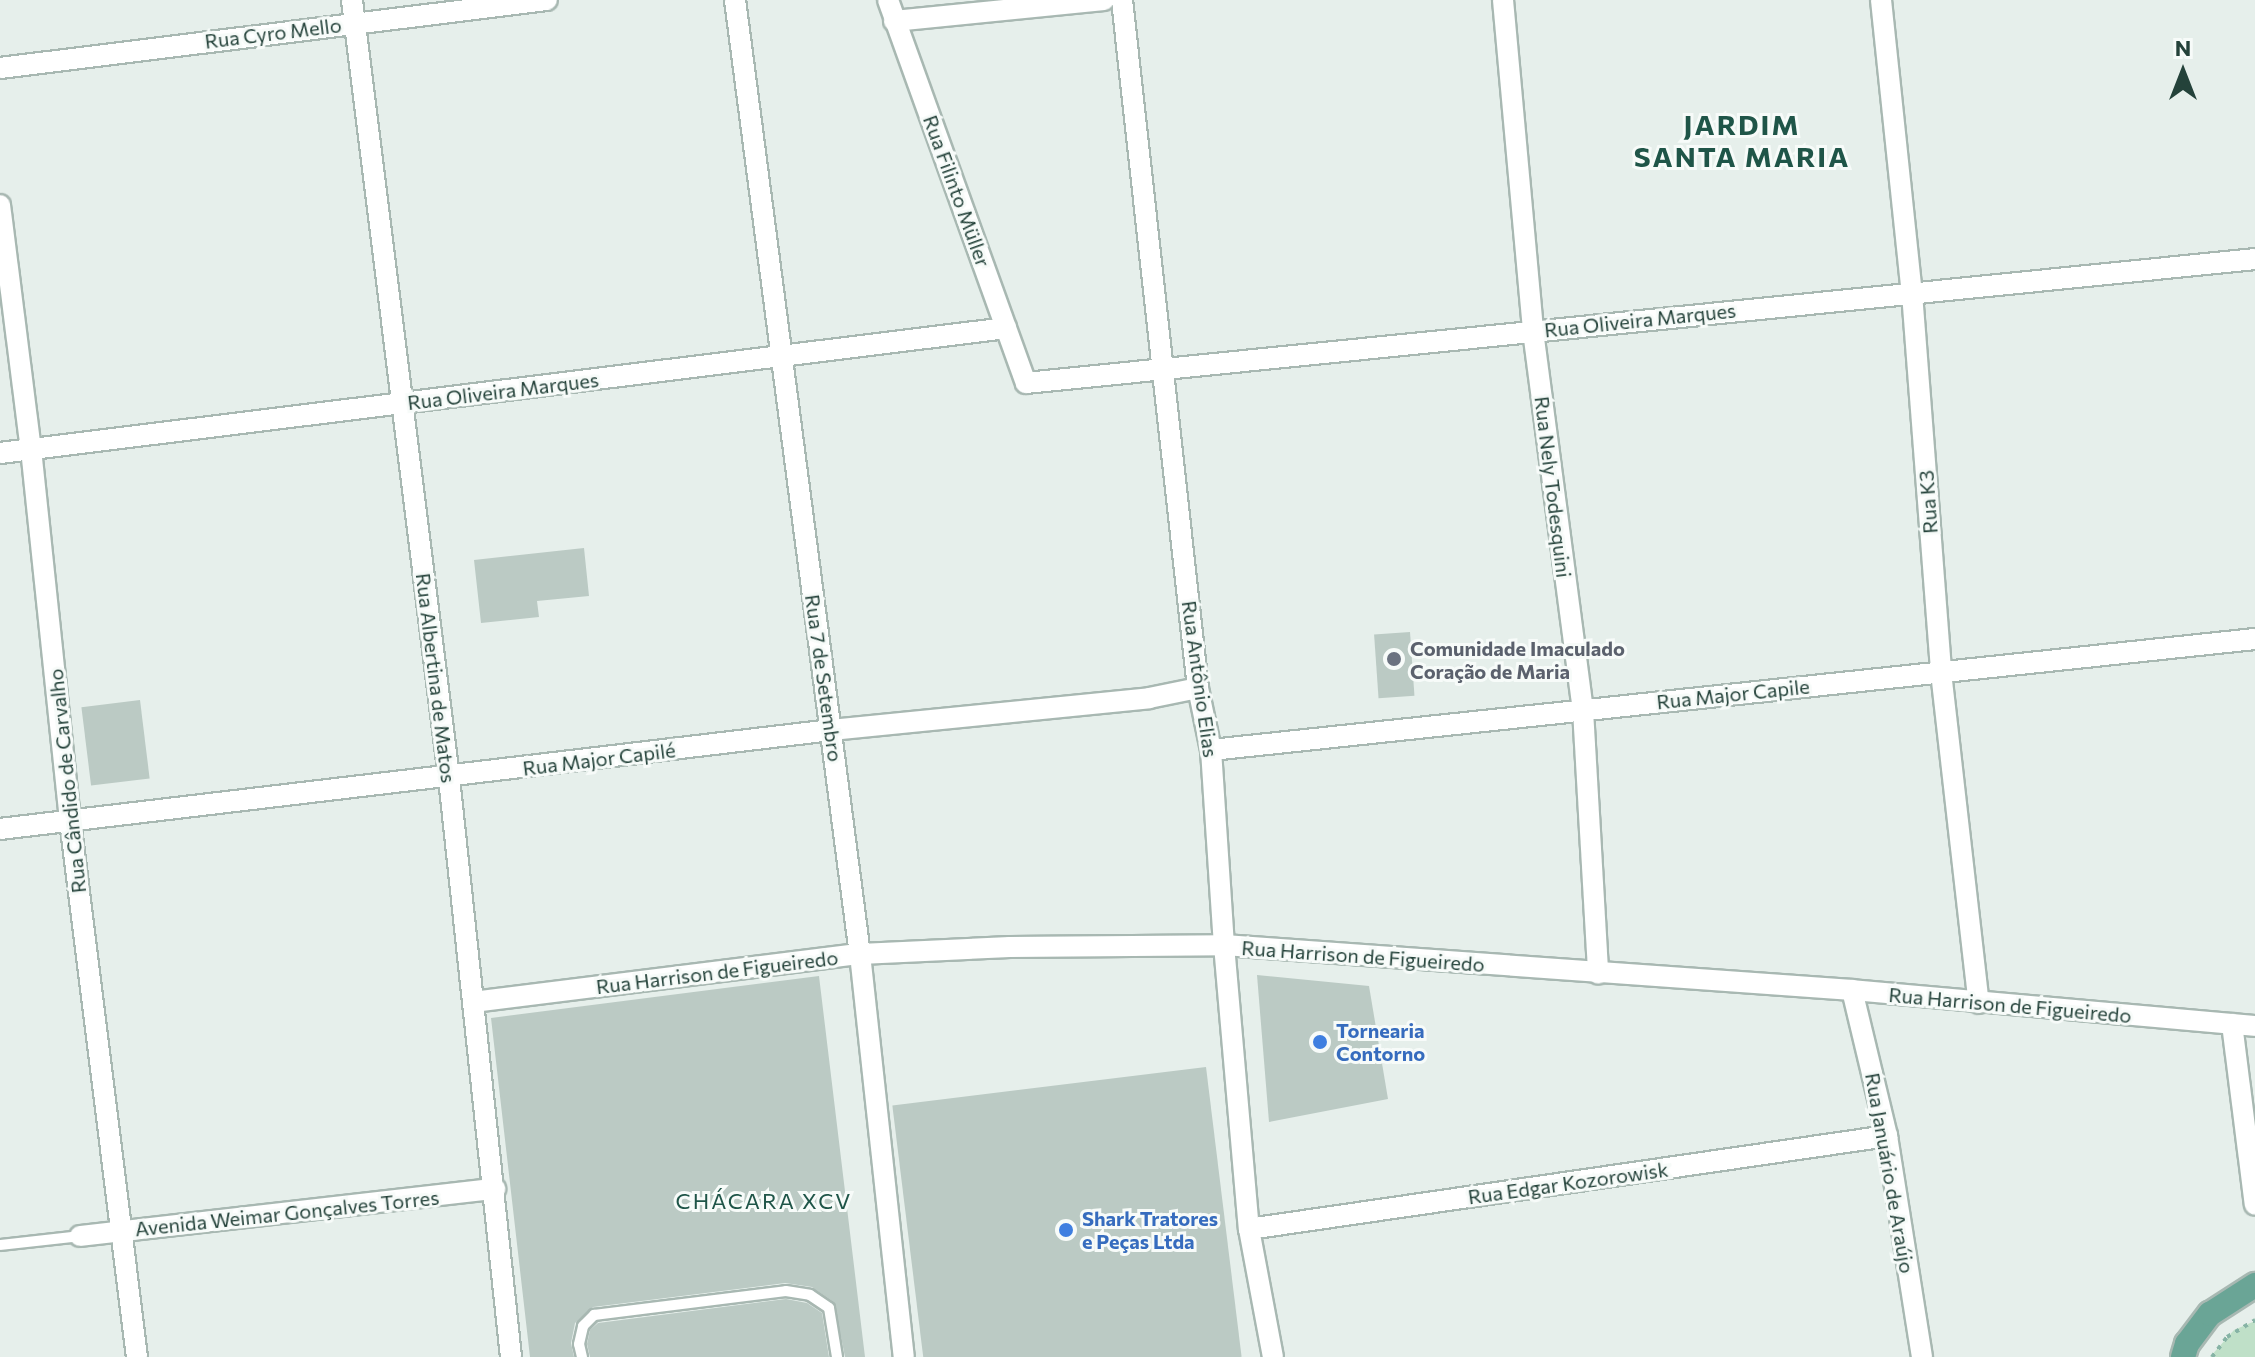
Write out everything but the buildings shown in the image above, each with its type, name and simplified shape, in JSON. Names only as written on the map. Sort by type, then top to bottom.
[{"type":"main road","points":[[2183,1357],[2187,1344],[2210,1314],[2255,1285]]},
{"type":"street","name":"Rua Albertina de Matos","points":[[352,0],[449,778],[511,1357]]},
{"type":"street","name":"Rua Cyro Mello","points":[[0,68],[547,0]]},
{"type":"street","name":"Rua 7 de Setembro","points":[[735,0],[860,954],[904,1357]]},
{"type":"street","name":"Rua Filinto Müller","points":[[888,0],[1026,383]]},
{"type":"street","points":[[894,21],[1104,0]]},
{"type":"street","name":"Rua Antônio Elias","points":[[1122,0],[1198,688],[1211,750],[1224,945],[1249,1229],[1273,1357]]},
{"type":"street","name":"Rua Nely Todesquini","points":[[1503,0],[1533,331],[1583,710],[1598,974]]},
{"type":"street","name":"Rua K3","points":[[1881,0],[1912,293],[1941,672],[1979,1003]]},
{"type":"street","name":"Rua Cândido de Carvalho","points":[[0,205],[3,254],[31,449],[70,820],[137,1357]]},
{"type":"street","name":"Rua Oliveira Marques","points":[[1026,383],[1164,366],[2255,259]]},
{"type":"street","name":"Rua Oliveira Marques","points":[[0,453],[1006,328]]},
{"type":"street","name":"Rua Major Capile","points":[[1211,750],[2255,639]]},
{"type":"street","name":"Rua Major Capilé","points":[[0,829],[449,778],[831,730],[1149,698],[1198,688]]},
{"type":"street","name":"Rua Harrison de Figueiredo","points":[[473,1002],[860,954],[1010,947],[1224,945],[1852,990],[2255,1026]]},
{"type":"street","name":"Rua Januário de Araújo","points":[[1852,990],[1887,1136],[1922,1357]]},
{"type":"street","points":[[2232,1024],[2255,1205]]},
{"type":"street","name":"Rua Edgar Kozorowisk","points":[[1249,1229],[1887,1136]]},
{"type":"street","name":"Avenida Weimar Gonçalves Torres","points":[[80,1236],[495,1189]]},
{"type":"lane","points":[[0,1245],[80,1236]]},
{"type":"lane","points":[[582,1357],[579,1344],[583,1326],[594,1315],[786,1291],[810,1295],[829,1308],[837,1357]]},
{"type":"path","points":[[2212,1357],[2227,1337],[2255,1320]]},
{"type":"green space","points":[[2255,1321],[2255,1357],[2210,1357],[2234,1330]]},
{"type":"place","name":"Comunidade Imaculado Coração de Maria","points":[[1394,659]]},
{"type":"place","name":"Tornearia Contorno","points":[[1320,1042]]},
{"type":"place","name":"Shark Tratores e Peças Ltda","points":[[1066,1230]]},
{"type":"district","name":"JARDIM SANTA MARIA","points":[[1742,140]]},
{"type":"district","name":"CHÁCARA XCV","points":[[764,1201]]}]
